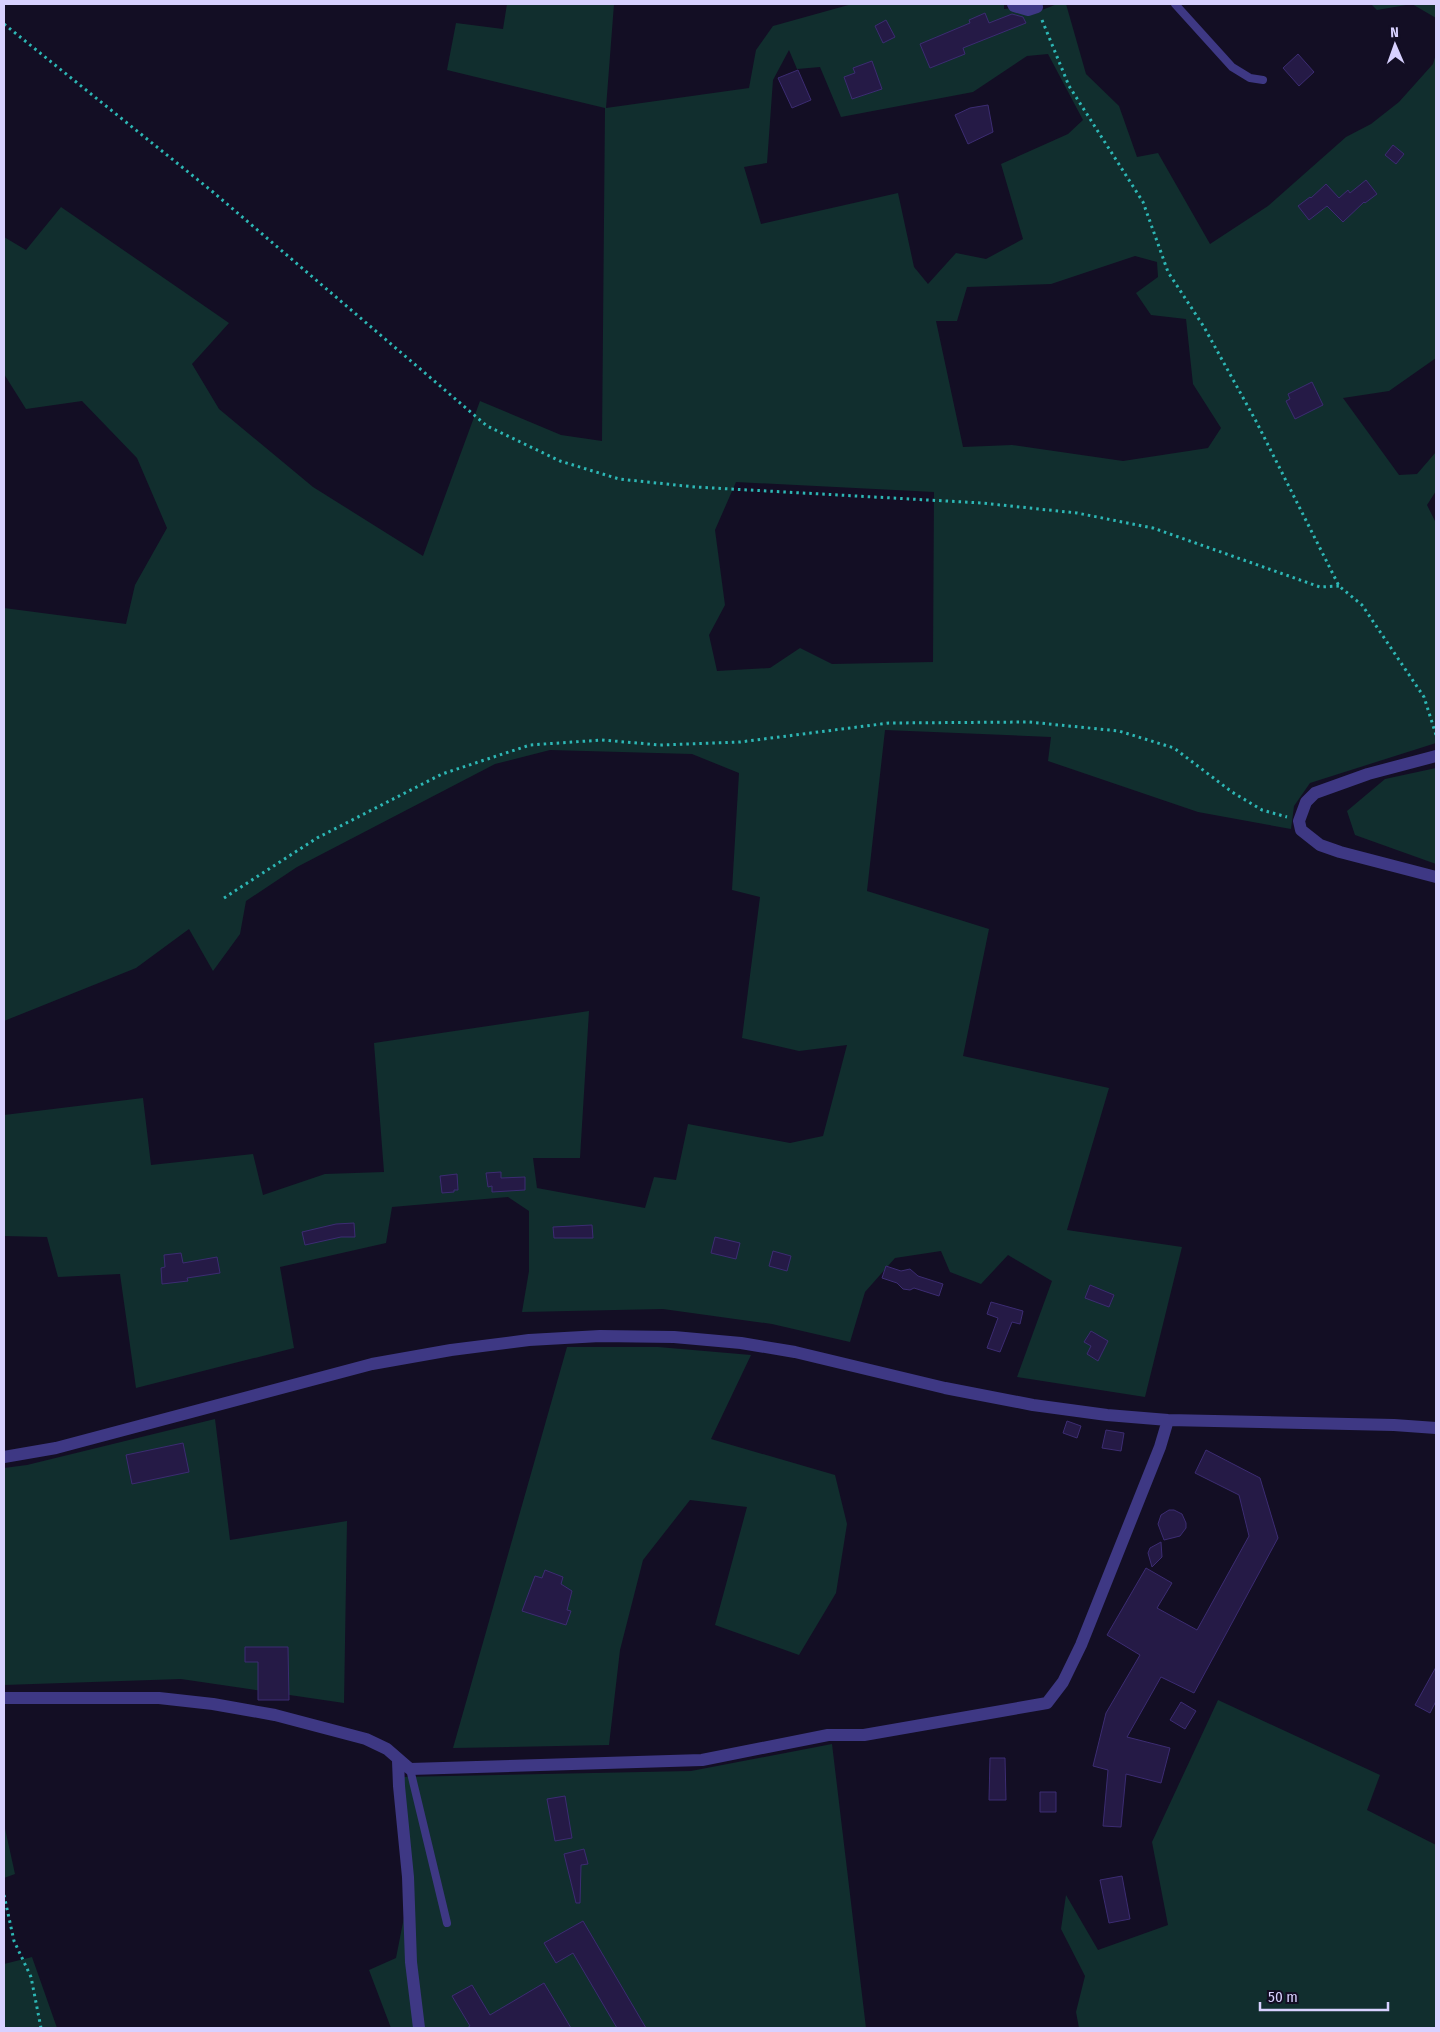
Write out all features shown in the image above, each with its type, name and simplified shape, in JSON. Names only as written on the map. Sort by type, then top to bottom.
[{"type":"street","points":[[1013,4],[1028,10],[1040,5]]},
{"type":"street","points":[[1436,756],[1368,774],[1315,793],[1306,802],[1299,821],[1301,830],[1320,845],[1436,877]]},
{"type":"street","points":[[4,1457],[56,1448],[372,1364],[451,1350],[529,1340],[600,1336],[674,1337],[795,1352],[945,1388],[1034,1405],[1107,1415],[1168,1420],[1394,1425],[1436,1428]]},
{"type":"street","points":[[4,1698],[160,1698],[213,1704],[275,1715],[366,1739],[387,1749],[410,1770],[702,1760],[828,1735],[864,1734],[1047,1703],[1063,1682],[1081,1645],[1160,1447],[1168,1420]]},
{"type":"street","points":[[398,1761],[408,1877],[411,1962],[419,2028]]},
{"type":"lane","points":[[1174,4],[1232,67],[1250,78],[1263,80]]},
{"type":"lane","points":[[410,1770],[447,1923]]},
{"type":"path","points":[[1040,5],[1069,86],[1144,202],[1168,272],[1204,327],[1252,414],[1339,586],[1362,605],[1424,697],[1436,735]]},
{"type":"path","points":[[4,24],[213,192],[487,426],[560,461],[619,479],[695,487],[982,503],[1077,513],[1153,528],[1320,587],[1339,586]]},
{"type":"path","points":[[224,898],[316,838],[442,774],[530,745],[602,740],[660,745],[740,742],[889,723],[1029,722],[1119,731],[1174,748],[1232,792],[1262,810],[1299,821]]},
{"type":"path","points":[[4,1895],[14,1941],[31,1977],[40,2028]]},
{"type":"green space","points":[[507,4],[614,4],[606,108],[749,88],[756,50],[773,26],[852,4],[1004,4],[1004,9],[1014,8],[1025,13],[1027,16],[1057,4],[1066,4],[1086,74],[1119,106],[1137,157],[1158,153],[1210,244],[1268,206],[1346,137],[1371,124],[1399,102],[1433,64],[1436,54],[1436,358],[1389,391],[1343,398],[1399,475],[1417,474],[1436,452],[1436,491],[1427,505],[1436,523],[1436,743],[1310,783],[1294,806],[1291,829],[1198,812],[1048,761],[1051,737],[885,730],[867,891],[989,929],[963,1056],[1109,1088],[1067,1230],[1182,1247],[1145,1397],[1017,1377],[1052,1281],[1008,1255],[981,1284],[950,1272],[941,1251],[895,1258],[865,1292],[850,1342],[772,1324],[663,1309],[522,1312],[529,1271],[529,1211],[508,1197],[392,1207],[386,1243],[280,1267],[294,1348],[136,1388],[120,1274],[58,1277],[47,1237],[4,1236],[4,1115],[143,1098],[151,1165],[253,1154],[263,1195],[325,1174],[384,1172],[374,1043],[589,1011],[580,1158],[533,1158],[537,1188],[645,1208],[654,1177],[676,1180],[688,1124],[790,1143],[823,1136],[847,1045],[799,1051],[742,1038],[760,897],[732,890],[739,773],[692,754],[550,750],[495,764],[297,867],[246,901],[240,934],[213,971],[189,929],[136,968],[4,1021],[4,608],[126,624],[135,585],[167,528],[137,458],[82,401],[26,409],[4,374],[4,237],[26,250],[61,207],[229,323],[192,364],[219,409],[313,487],[423,556],[480,401],[561,435],[602,441],[605,108],[447,70],[456,23],[503,29]],"holes":[[[789,50],[797,69],[820,67],[841,117],[973,92],[1027,56],[1048,54],[1083,120],[1068,134],[1001,164],[1023,239],[986,259],[956,253],[928,284],[914,267],[898,193],[761,224],[744,167],[767,163],[773,80]],[[1135,256],[1157,262],[1158,277],[1136,293],[1151,315],[1186,319],[1193,384],[1221,428],[1208,448],[1123,461],[1012,445],[963,447],[936,321],[957,321],[967,287],[1051,284]],[[736,482],[934,492],[933,662],[832,664],[800,648],[770,668],[717,671],[709,635],[725,605],[715,530]]]},
{"type":"green space","points":[[1371,4],[1412,4],[1377,10]]},
{"type":"green space","points":[[1412,4],[1436,4],[1436,18]]},
{"type":"green space","points":[[1436,768],[1436,864],[1355,835],[1347,811],[1385,779]]},
{"type":"green space","points":[[567,1347],[658,1347],[751,1355],[711,1439],[835,1475],[847,1524],[836,1593],[799,1655],[715,1625],[747,1507],[690,1500],[643,1560],[620,1650],[609,1745],[453,1748]]},
{"type":"green space","points":[[215,1419],[230,1540],[347,1521],[344,1703],[181,1679],[4,1685],[4,1468],[27,1465]]},
{"type":"green space","points":[[1218,1700],[1380,1775],[1367,1810],[1436,1845],[1436,2028],[1079,2028],[1076,2012],[1085,1976],[1061,1929],[1066,1895],[1098,1950],[1168,1925],[1152,1842]]},
{"type":"green space","points":[[832,1744],[866,2028],[391,2028],[369,1970],[396,1958],[408,1897],[401,1777],[691,1771]]},
{"type":"green space","points":[[4,1824],[15,1874],[4,1878]]},
{"type":"green space","points":[[32,1957],[57,2028],[4,2028],[4,1964]]},
{"type":"building","points":[[985,13],[989,23],[1012,14],[1023,17],[1026,23],[963,48],[965,54],[930,68],[920,44],[970,23],[969,20]]},
{"type":"building","points":[[886,20],[895,37],[883,43],[875,26]]},
{"type":"building","points":[[1298,54],[1314,72],[1299,86],[1283,68]]},
{"type":"building","points":[[872,61],[882,89],[852,99],[844,77],[855,73],[853,68]]},
{"type":"building","points":[[798,70],[811,100],[792,108],[778,78]]},
{"type":"building","points":[[988,105],[993,132],[968,144],[955,115],[970,108]]},
{"type":"building","points":[[1393,145],[1404,154],[1396,164],[1385,155]]},
{"type":"building","points":[[1366,180],[1377,194],[1364,202],[1343,222],[1327,206],[1309,220],[1298,206],[1311,198],[1326,184],[1339,198],[1348,190],[1350,193]]},
{"type":"building","points":[[1312,382],[1323,405],[1295,419],[1286,401],[1290,399],[1288,394]]},
{"type":"building","points":[[501,1172],[501,1178],[525,1177],[525,1190],[492,1192],[492,1186],[488,1187],[486,1173]]},
{"type":"building","points":[[457,1174],[458,1190],[442,1193],[440,1176]]},
{"type":"building","points":[[354,1223],[355,1237],[341,1237],[305,1245],[302,1232],[336,1224]]},
{"type":"building","points":[[592,1225],[593,1238],[554,1238],[553,1227]]},
{"type":"building","points":[[715,1237],[740,1243],[736,1259],[711,1253]]},
{"type":"building","points":[[773,1251],[791,1256],[787,1271],[769,1266]]},
{"type":"building","points":[[181,1253],[183,1263],[217,1257],[220,1273],[187,1278],[188,1281],[162,1284],[161,1268],[165,1267],[164,1255]]},
{"type":"building","points":[[886,1266],[901,1271],[910,1269],[918,1276],[943,1284],[939,1296],[914,1288],[910,1290],[903,1289],[897,1283],[882,1278]]},
{"type":"building","points":[[1090,1285],[1114,1295],[1109,1307],[1085,1298]]},
{"type":"building","points":[[991,1302],[1023,1311],[1020,1324],[1012,1322],[1000,1352],[987,1348],[998,1318],[987,1314]]},
{"type":"building","points":[[1091,1331],[1108,1341],[1098,1361],[1087,1354],[1091,1346],[1084,1342]]},
{"type":"building","points":[[1067,1421],[1081,1426],[1077,1438],[1063,1433]]},
{"type":"building","points":[[1106,1430],[1124,1433],[1121,1451],[1102,1448]]},
{"type":"building","points":[[183,1443],[189,1472],[132,1484],[126,1455]]},
{"type":"building","points":[[1206,1450],[1260,1478],[1278,1538],[1194,1693],[1161,1677],[1127,1737],[1170,1748],[1161,1783],[1126,1774],[1121,1827],[1103,1826],[1108,1770],[1093,1766],[1106,1713],[1140,1655],[1107,1635],[1146,1568],[1172,1583],[1157,1608],[1197,1630],[1249,1536],[1239,1495],[1195,1473]]},
{"type":"building","points":[[1169,1510],[1182,1514],[1186,1528],[1180,1536],[1164,1540],[1158,1524],[1161,1515]]},
{"type":"building","points":[[1161,1542],[1162,1557],[1152,1567],[1148,1553],[1150,1548]]},
{"type":"building","points":[[545,1570],[563,1577],[561,1584],[572,1591],[567,1610],[571,1611],[566,1625],[522,1611],[535,1576],[542,1578]]},
{"type":"building","points":[[245,1647],[288,1647],[289,1700],[258,1700],[258,1662],[245,1662]]},
{"type":"building","points":[[1436,1667],[1436,1701],[1430,1713],[1415,1705]]},
{"type":"building","points":[[1181,1702],[1196,1711],[1185,1729],[1170,1720]]},
{"type":"building","points":[[990,1758],[1005,1758],[1006,1800],[989,1800]]},
{"type":"building","points":[[1040,1792],[1056,1792],[1056,1812],[1040,1812]]},
{"type":"building","points":[[565,1796],[572,1838],[555,1841],[547,1799]]},
{"type":"building","points":[[584,1849],[588,1864],[581,1865],[580,1903],[576,1903],[564,1854]]},
{"type":"building","points":[[1122,1876],[1130,1919],[1109,1923],[1100,1880]]},
{"type":"building","points":[[583,1921],[646,2028],[617,2028],[573,1953],[556,1963],[544,1943]]},
{"type":"building","points":[[544,1983],[571,2028],[467,2028],[470,2026],[452,1996],[472,1985],[490,2015]]}]
